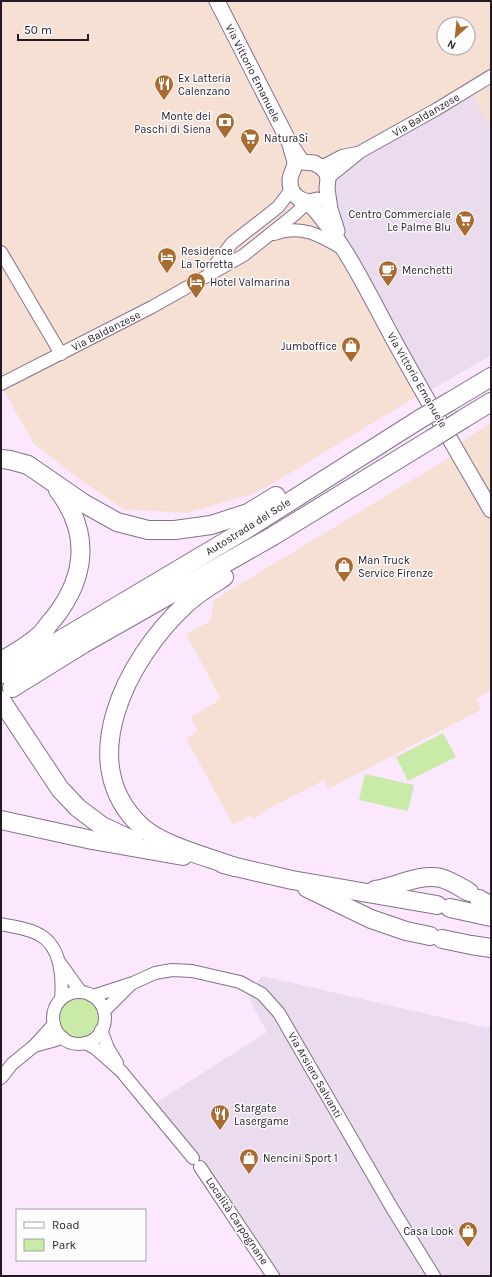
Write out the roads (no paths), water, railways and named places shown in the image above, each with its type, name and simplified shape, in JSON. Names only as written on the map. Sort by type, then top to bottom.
[{"type":"highway","name":"Autostrada del Sole","points":[[4,681],[417,420],[491,377]]},
{"type":"highway","name":"Autostrada del Sole","points":[[4,681],[83,644],[273,536],[491,402]]},
{"type":"highway","points":[[1,459],[28,465],[83,503],[117,522],[148,530],[175,530],[211,525],[248,513],[379,435],[417,420]]},
{"type":"highway","points":[[50,480],[66,500],[74,514],[80,536],[81,554],[75,582],[62,608],[41,634],[14,654],[4,681],[11,717],[60,789],[78,808],[102,826],[117,834],[178,856]]},
{"type":"highway","points":[[235,867],[156,837],[135,820],[120,798],[112,773],[109,750],[110,735],[116,711],[135,669],[145,652],[171,620],[185,605],[202,591],[235,569],[273,536]]},
{"type":"highway","points":[[1,820],[92,840],[235,867],[292,880],[443,906],[491,917]]},
{"type":"highway","points":[[365,892],[382,889],[421,878],[432,877],[441,878],[451,882],[480,899]]},
{"type":"highway","points":[[292,880],[371,919],[406,931],[491,948]]},
{"type":"main road","name":"Via Vittorio Emanuele","points":[[217,1],[290,144],[302,162],[314,163],[325,178],[331,213],[343,249]]},
{"type":"main road","name":"Via Vittorio Emanuele","points":[[290,144],[295,164],[290,183],[291,190],[295,196],[308,202],[332,231],[491,510]]},
{"type":"main road","points":[[292,173],[299,165],[307,163]]},
{"type":"main road","points":[[308,202],[315,201],[325,194],[325,178]]},
{"type":"street","name":"Via Baldanzese","points":[[325,178],[360,152],[437,109],[491,76]]},
{"type":"street","name":"Via Baldanzese","points":[[209,274],[232,243],[278,207],[291,190]]},
{"type":"street","name":"Via Baldanzese","points":[[1,384],[152,307],[244,254],[294,215],[308,202]]},
{"type":"street","name":"Via Baldanzese","points":[[267,236],[291,229],[302,230],[327,240],[343,249]]},
{"type":"street","points":[[1,252],[61,354]]},
{"type":"street","points":[[1,924],[40,935],[54,948],[59,962],[62,988],[61,999]]},
{"type":"street","points":[[59,962],[81,992]]},
{"type":"street","name":"Via Arsiero Salvanti","points":[[93,996],[133,983],[155,973],[172,970],[192,971],[240,982],[262,994],[279,1013],[388,1201],[434,1276]]},
{"type":"street","name":"Via Arsiero Salvanti","points":[[104,1011],[133,983]]},
{"type":"street","points":[[81,992],[93,996],[101,1005],[105,1018],[101,1030],[97,1036],[85,1043],[73,1042],[62,1037],[54,1024],[54,1010],[61,999],[67,995],[81,992]]},
{"type":"street","points":[[1,1078],[12,1064],[34,1046],[54,1024]]},
{"type":"street","name":"Località Carpognane","points":[[101,1030],[108,1048],[121,1071]]},
{"type":"street","points":[[34,1046],[62,1037]]},
{"type":"street","name":"Località Carpognane","points":[[85,1043],[95,1048],[121,1071],[197,1162],[273,1276]]},
{"type":"place","name":"Ex Latteria Calenzano","points":[[164,101]]},
{"type":"place","name":"Monte dei Paschi di Siena","points":[[225,139]]},
{"type":"place","name":"NaturaSì","points":[[250,155]]},
{"type":"place","name":"Centro Commerciale Le Palme Blu","points":[[465,237]]},
{"type":"place","name":"Residence La Torretta","points":[[167,274]]},
{"type":"place","name":"Menchetti","points":[[388,287]]},
{"type":"place","name":"Hotel Valmarina","points":[[196,299]]},
{"type":"place","name":"Jumboffice","points":[[351,363]]},
{"type":"place","name":"Man Truck Service Firenze","points":[[344,583]]},
{"type":"place","name":"Stargate Lasergame","points":[[220,1131]]},
{"type":"place","name":"Nencini Sport 1","points":[[249,1175]]},
{"type":"place","name":"Casa Look","points":[[468,1248]]}]
